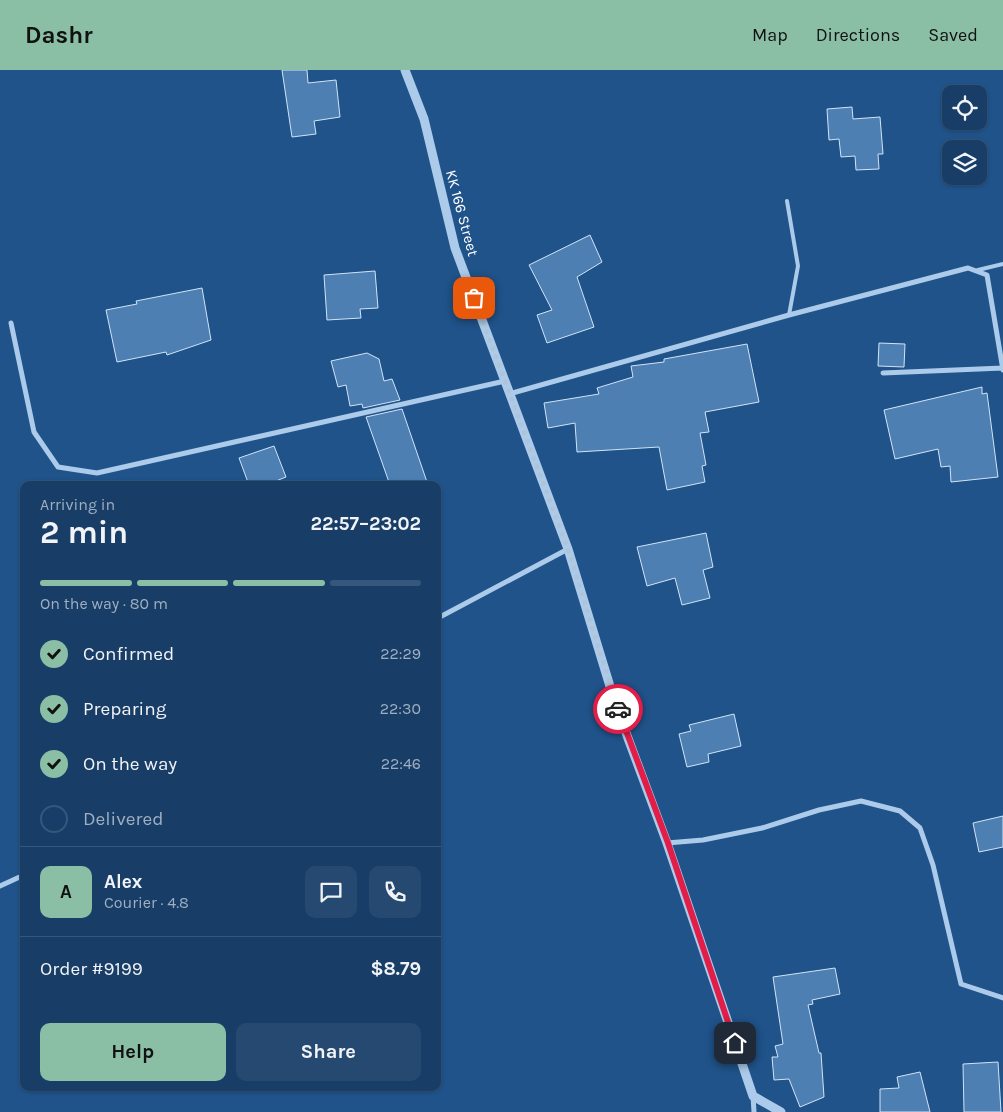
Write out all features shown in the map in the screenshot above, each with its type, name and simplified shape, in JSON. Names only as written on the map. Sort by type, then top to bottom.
[{"type":"street","name":"KK 166 Street","points":[[405,70],[424,120],[455,248],[568,549],[616,706],[668,843],[753,1096]]},
{"type":"street","points":[[510,394],[954,270],[968,268],[987,274],[1003,369],[883,373]]},
{"type":"street","points":[[11,323],[34,432],[58,467],[97,472],[504,381]]},
{"type":"street","points":[[441,616],[568,549]]},
{"type":"street","points":[[668,843],[703,840],[754,830],[818,810],[861,801],[900,811],[920,828],[933,865],[961,984],[1003,998]]},
{"type":"street","points":[[0,886],[20,877]]},
{"type":"street","points":[[753,1096],[754,1112]]},
{"type":"street","points":[[753,1096],[781,1112]]},
{"type":"lane","points":[[787,201],[798,266],[789,315]]},
{"type":"lane","points":[[978,270],[1003,264]]},
{"type":"building","points":[[282,70],[307,70],[308,83],[336,80],[340,117],[314,121],[316,134],[292,137]]},
{"type":"building","points":[[852,107],[853,119],[880,117],[883,154],[878,154],[879,169],[856,170],[855,156],[841,157],[839,139],[829,140],[827,109]]},
{"type":"building","points":[[590,235],[602,262],[577,277],[594,327],[547,343],[537,315],[552,310],[529,265]]},
{"type":"building","points":[[375,271],[378,308],[360,309],[361,318],[327,320],[324,275]]},
{"type":"building","points":[[202,288],[211,340],[167,355],[166,352],[117,362],[106,310],[137,304],[136,301]]},
{"type":"building","points":[[879,343],[905,344],[904,367],[878,366]]},
{"type":"building","points":[[747,344],[759,402],[705,412],[709,432],[700,433],[706,465],[702,466],[705,482],[667,490],[659,447],[577,452],[575,423],[548,428],[544,403],[599,394],[597,388],[633,377],[631,366],[664,362],[664,359]]},
{"type":"building","points":[[367,353],[379,359],[384,381],[392,379],[400,400],[363,408],[362,404],[350,406],[346,385],[338,387],[331,361]]},
{"type":"building","points":[[982,387],[982,394],[987,393],[998,477],[951,482],[950,466],[941,467],[938,449],[895,459],[884,410]]},
{"type":"building","points":[[402,409],[427,481],[389,481],[366,417]]},
{"type":"building","points":[[274,446],[286,477],[276,481],[248,481],[239,458]]},
{"type":"building","points":[[706,533],[713,567],[703,570],[710,598],[682,605],[675,578],[647,586],[637,547]]},
{"type":"building","points":[[734,714],[741,746],[708,754],[709,762],[687,767],[679,734],[691,731],[689,725]]},
{"type":"building","points":[[1003,816],[1003,847],[979,852],[973,823]]},
{"type":"building","points":[[835,968],[840,994],[812,1000],[813,1004],[808,1005],[819,1053],[821,1053],[824,1097],[800,1107],[789,1079],[774,1080],[772,1057],[778,1057],[775,1046],[783,1044],[773,977]]},
{"type":"building","points":[[998,1062],[1001,1112],[964,1112],[963,1064]]},
{"type":"building","points":[[920,1072],[930,1112],[880,1112],[880,1089],[899,1088],[897,1077]]},
{"type":"way so far","points":[[474,298],[568,549],[618,709]]},
{"type":"route","points":[[618,709],[668,843],[735,1043]]}]
